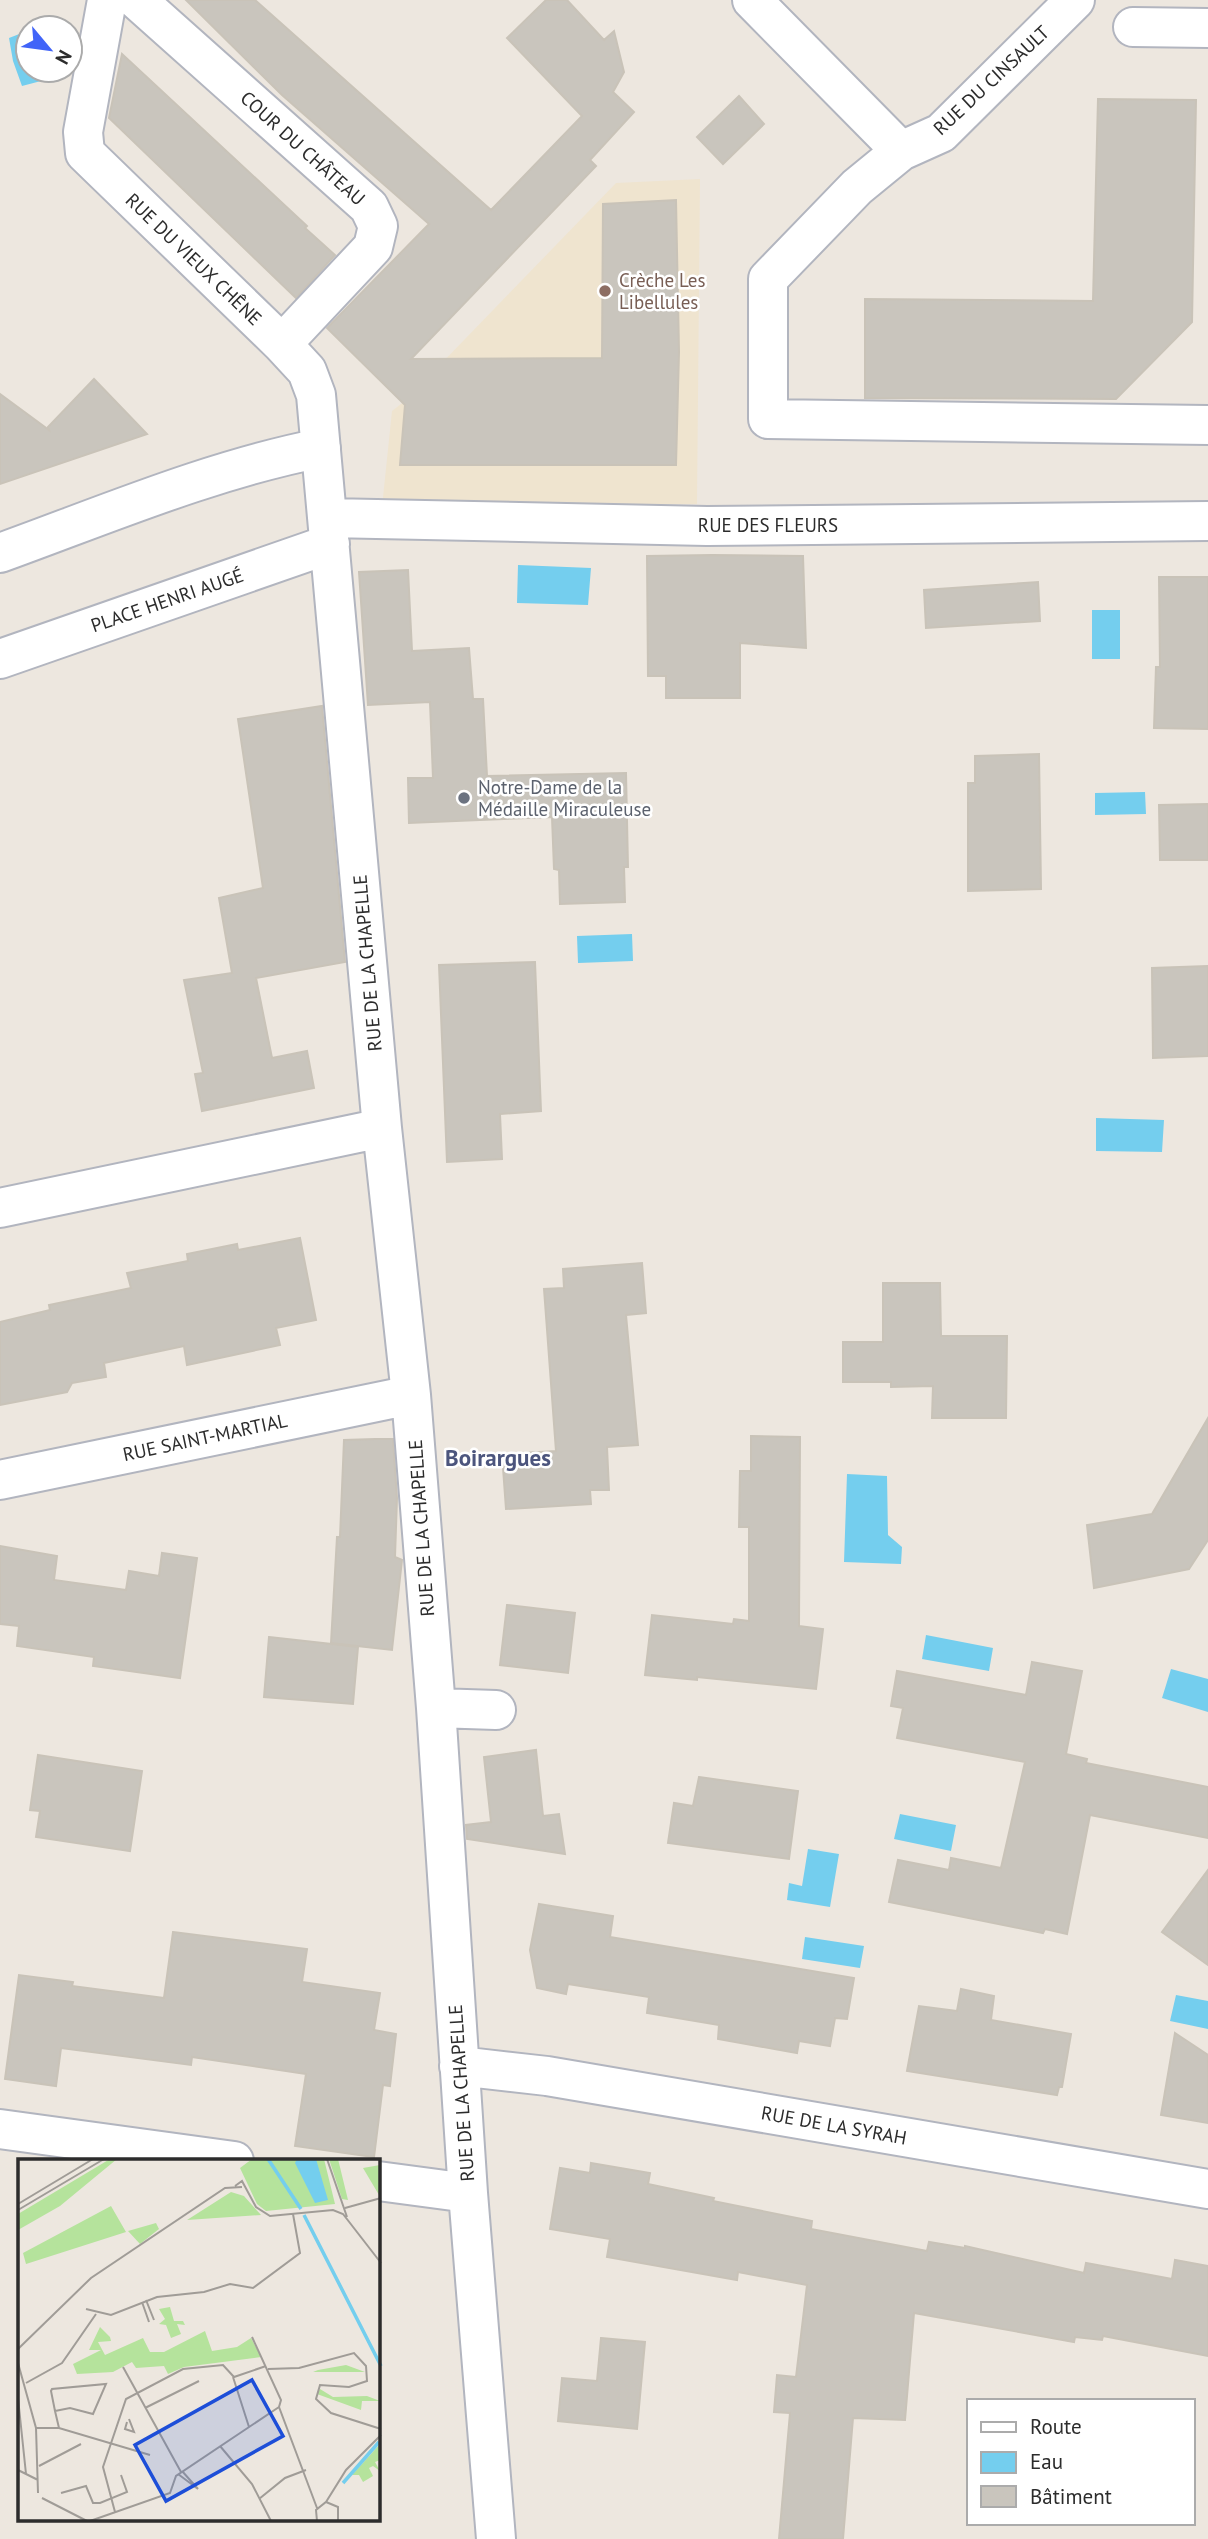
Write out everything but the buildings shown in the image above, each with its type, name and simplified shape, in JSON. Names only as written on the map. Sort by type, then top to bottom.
[{"type":"street","name":"RUE DU VIEUX CHÊNE","points":[[107,0],[83,132],[85,153],[282,344],[306,371],[316,395],[329,531]]},
{"type":"street","name":"COUR DU CHÂTEAU","points":[[137,0],[369,207],[378,226],[373,247],[282,344]]},
{"type":"street","points":[[752,0],[901,151]]},
{"type":"street","name":"RUE DU CINSAULT","points":[[1075,0],[942,134],[901,151],[856,187],[768,279],[768,419],[1208,425]]},
{"type":"street","points":[[1133,27],[1208,28]]},
{"type":"street","points":[[0,553],[207,477],[321,448]]},
{"type":"street","name":"RUE DES FLEURS","points":[[329,531],[1208,521]]},
{"type":"street","name":"PLACE HENRI AUGÉ","points":[[2,653],[329,531]]},
{"type":"street","name":"RUE DE LA CHAPELLE","points":[[329,531],[382,1128],[411,1395],[436,1708],[468,2193],[496,2539]]},
{"type":"street","points":[[0,1208],[382,1128]]},
{"type":"street","name":"RUE SAINT-MARTIAL","points":[[0,1480],[411,1395]]},
{"type":"street","points":[[436,1708],[496,1710]]},
{"type":"street","name":"RUE DE LA SYRAH","points":[[459,2066],[547,2076],[1208,2189]]},
{"type":"street","points":[[0,2129],[219,2159]]},
{"type":"street","points":[[380,2181],[468,2193]]},
{"type":"shaded area","name":"Crèche Les Libellules","points":[[700,179],[697,504],[382,507],[392,411],[406,400],[616,183]]},
{"type":"water","points":[[14,36],[14,64],[13,61],[9,38]]},
{"type":"water","points":[[518,565],[591,568],[588,605],[517,603]]},
{"type":"water","points":[[1092,610],[1120,610],[1120,659],[1092,659]]},
{"type":"water","points":[[1145,792],[1146,814],[1095,815],[1095,793]]},
{"type":"water","points":[[632,934],[633,961],[578,963],[577,936]]},
{"type":"water","points":[[1096,1118],[1164,1120],[1162,1152],[1096,1151]]},
{"type":"water","points":[[847,1474],[887,1476],[888,1535],[902,1547],[901,1564],[844,1562]]},
{"type":"water","points":[[926,1635],[993,1648],[989,1671],[922,1659]]},
{"type":"water","points":[[1171,1669],[1208,1679],[1208,1712],[1162,1698]]},
{"type":"water","points":[[900,1814],[956,1825],[951,1851],[894,1839]]},
{"type":"water","points":[[808,1849],[839,1854],[830,1907],[787,1900],[789,1883],[802,1886]]},
{"type":"water","points":[[805,1937],[864,1946],[860,1968],[802,1959]]},
{"type":"water","points":[[1176,1995],[1208,2001],[1208,2029],[1170,2021]]},
{"type":"place","name":"Crèche Les Libellules","points":[[605,291]]},
{"type":"place","name":"Notre-Dame de la Médaille Miraculeuse","points":[[464,798]]},
{"type":"district","name":"Boirargues","points":[[498,1457]]}]
